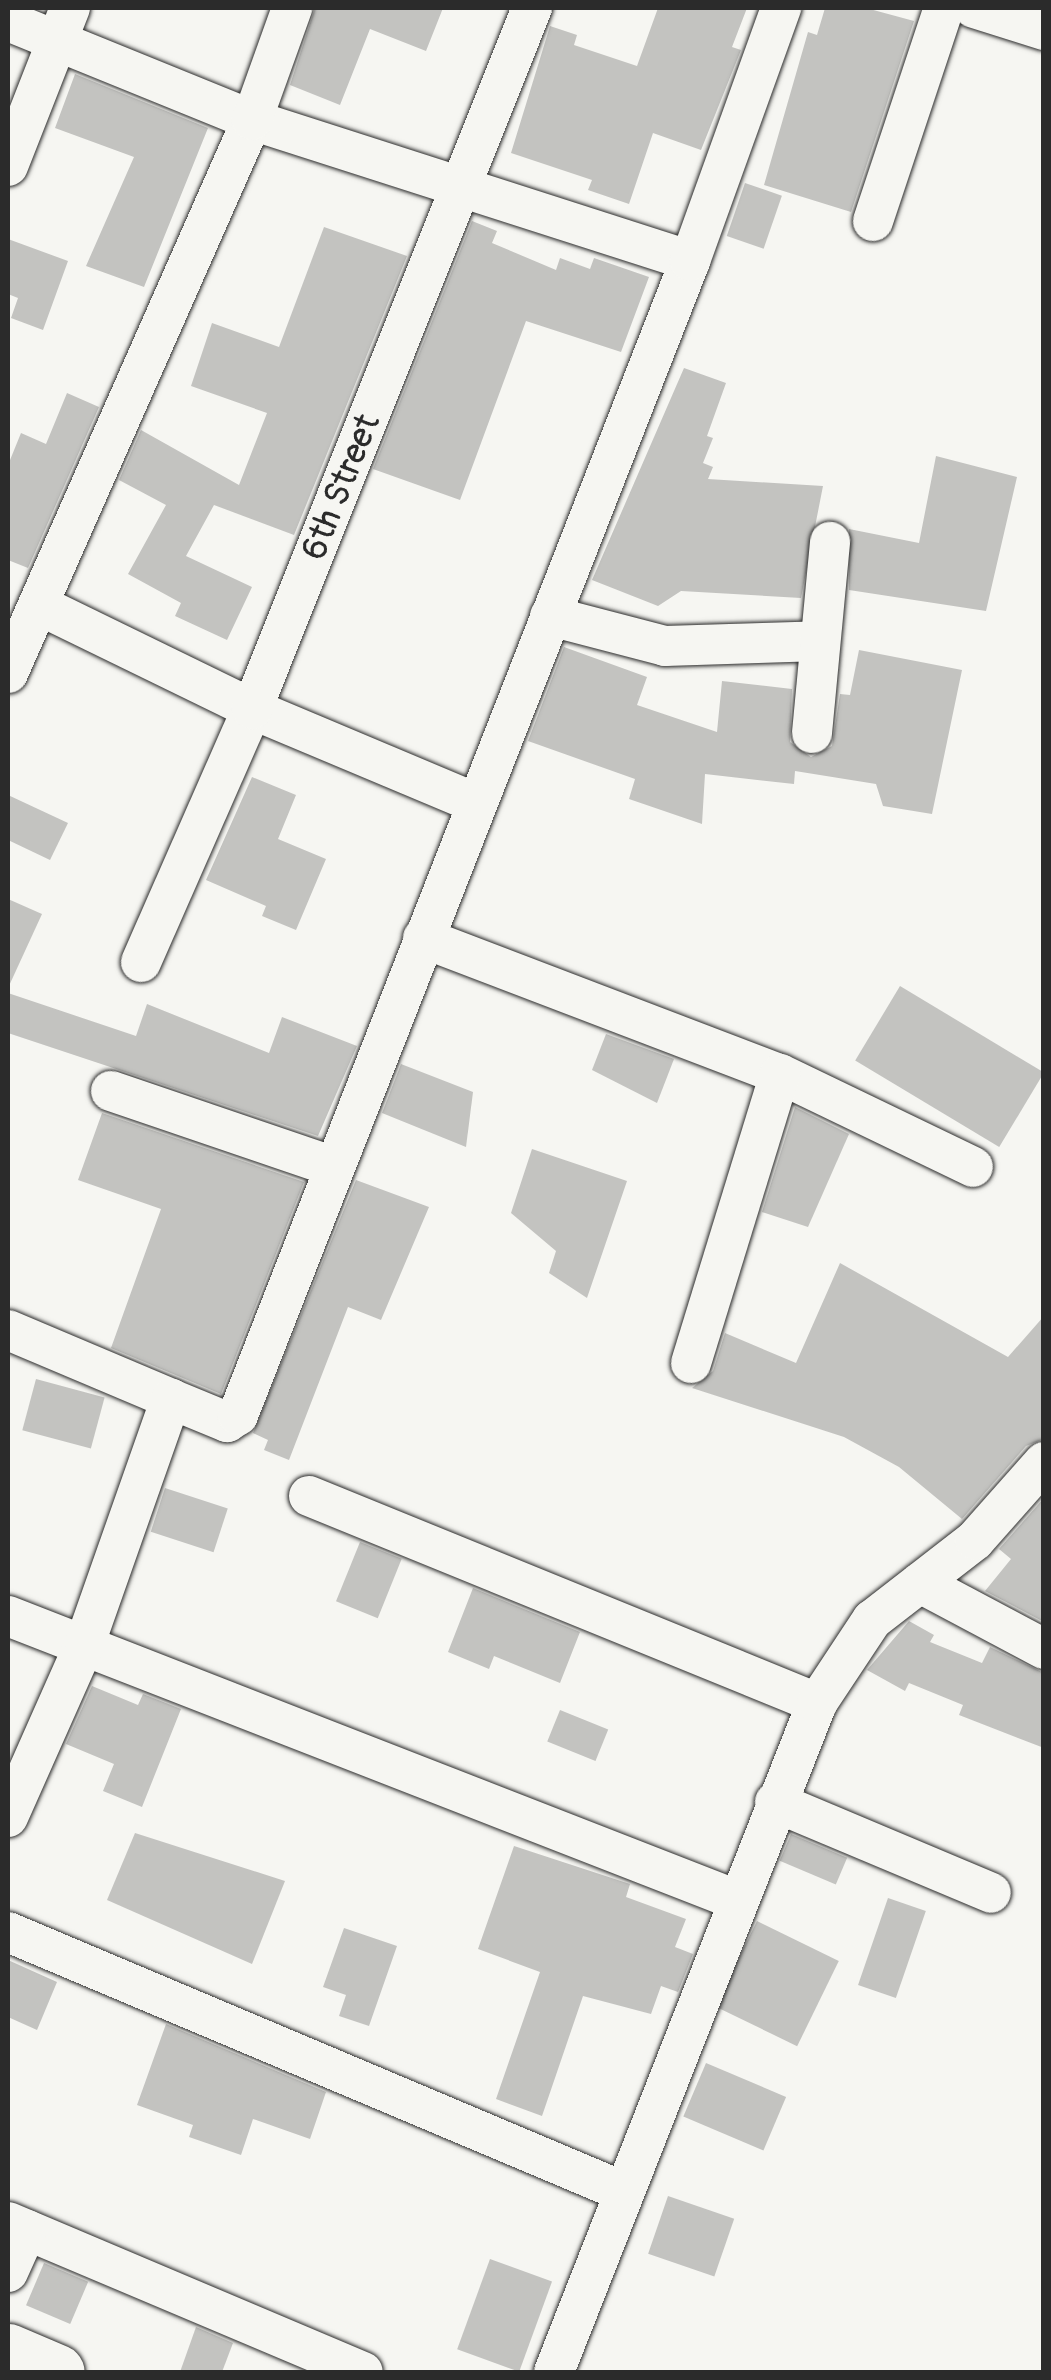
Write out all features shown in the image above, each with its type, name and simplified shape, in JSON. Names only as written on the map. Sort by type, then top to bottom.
[{"type":"street","points":[[8,673],[41,606],[252,120],[292,8]]},
{"type":"street","name":"6th Street","points":[[141,962],[252,708],[532,8]]},
{"type":"street","points":[[8,1330],[228,1422],[238,1415],[690,261],[781,8]]},
{"type":"street","points":[[873,222],[944,8]]},
{"type":"street","points":[[974,8],[1044,30]]},
{"type":"street","points":[[8,21],[65,24],[252,120],[690,261]]},
{"type":"street","points":[[8,166],[65,24]]},
{"type":"street","points":[[812,733],[830,542]]},
{"type":"street","points":[[41,606],[252,708],[476,803]]},
{"type":"street","points":[[550,616],[666,646],[820,642]]},
{"type":"street","points":[[422,938],[780,1074],[973,1168]]},
{"type":"street","points":[[691,1363],[780,1074]]},
{"type":"street","points":[[110,1091],[334,1167]]},
{"type":"street","points":[[8,1818],[85,1643],[171,1399]]},
{"type":"street","points":[[554,2372],[734,1899],[817,1703],[872,1620],[975,1540],[1044,1462]]},
{"type":"street","points":[[309,1496],[817,1703]]},
{"type":"street","points":[[920,1583],[1044,1649]]},
{"type":"street","points":[[8,1616],[734,1899]]},
{"type":"street","points":[[775,1802],[991,1893]]},
{"type":"street","points":[[8,1932],[624,2192]]},
{"type":"street","points":[[8,2272],[17,2226],[363,2372]]},
{"type":"street","points":[[8,2351],[57,2372]]},
{"type":"building","points":[[315,8],[443,8],[426,51],[370,29],[340,105],[290,85]]},
{"type":"building","points":[[658,8],[747,8],[732,47],[741,50],[701,150],[653,133],[629,204],[588,190],[592,180],[511,153],[550,26],[577,35],[574,45],[637,66]]},
{"type":"building","points":[[825,8],[866,8],[914,21],[851,212],[764,185],[808,32],[817,35]]},
{"type":"building","points":[[75,74],[208,128],[144,287],[86,266],[134,157],[55,128]]},
{"type":"building","points":[[745,183],[782,196],[764,249],[727,236]]},
{"type":"building","points":[[472,221],[497,231],[492,243],[556,270],[560,258],[590,269],[594,258],[649,277],[621,352],[526,321],[460,500],[373,469]]},
{"type":"building","points":[[324,227],[407,256],[294,535],[214,505],[186,556],[252,587],[227,640],[175,616],[181,603],[128,574],[166,505],[119,480],[141,430],[239,485],[267,413],[191,386],[212,323],[279,347]]},
{"type":"building","points":[[8,239],[68,261],[43,330],[11,318],[18,298],[8,294]]},
{"type":"building","points":[[684,368],[726,383],[707,436],[713,438],[703,463],[713,467],[708,479],[823,486],[801,598],[681,591],[658,606],[592,580]]},
{"type":"building","points":[[67,393],[99,407],[28,568],[8,560],[8,465],[21,433],[46,444]]},
{"type":"building","points":[[936,456],[1017,477],[986,611],[849,590],[849,529],[919,543]]},
{"type":"building","points":[[564,647],[647,677],[637,705],[717,732],[722,681],[792,689],[790,742],[811,757],[832,746],[840,694],[850,695],[859,650],[962,670],[932,814],[883,806],[876,784],[795,771],[794,784],[705,774],[702,824],[629,799],[635,779],[528,741]]},
{"type":"building","points":[[252,777],[296,795],[278,839],[326,859],[296,930],[262,916],[266,906],[206,880]]},
{"type":"building","points":[[8,795],[68,823],[50,860],[8,840]]},
{"type":"building","points":[[8,899],[42,914],[8,988]]},
{"type":"building","points":[[900,986],[1044,1073],[999,1147],[855,1061]]},
{"type":"building","points":[[8,993],[136,1036],[147,1004],[269,1053],[282,1017],[357,1046],[318,1136],[8,1033]]},
{"type":"building","points":[[606,1034],[674,1059],[657,1103],[592,1070]]},
{"type":"building","points":[[401,1064],[473,1092],[466,1147],[382,1113]]},
{"type":"building","points":[[795,1107],[849,1134],[808,1227],[762,1212]]},
{"type":"building","points":[[102,1113],[304,1182],[221,1394],[111,1348],[161,1209],[78,1180]]},
{"type":"building","points":[[532,1149],[627,1181],[587,1298],[549,1273],[556,1251],[511,1213]]},
{"type":"building","points":[[356,1180],[429,1207],[381,1320],[348,1307],[289,1460],[264,1450],[268,1440],[253,1433]]},
{"type":"building","points":[[840,1263],[1008,1357],[1044,1316],[1044,1439],[1026,1446],[962,1519],[899,1467],[844,1437],[692,1388],[713,1371],[725,1333],[796,1363]]},
{"type":"building","points":[[36,1379],[105,1397],[91,1449],[22,1430]]},
{"type":"building","points":[[165,1488],[228,1508],[214,1552],[151,1532]]},
{"type":"building","points":[[1044,1498],[1044,1622],[985,1591],[1011,1559],[999,1549]]},
{"type":"building","points":[[360,1542],[402,1559],[378,1618],[336,1601]]},
{"type":"building","points":[[473,1588],[580,1632],[560,1683],[494,1656],[489,1669],[448,1652]]},
{"type":"building","points":[[909,1621],[934,1635],[930,1642],[982,1663],[990,1647],[1044,1673],[1044,1748],[959,1715],[963,1705],[909,1683],[905,1691],[867,1670]]},
{"type":"building","points":[[92,1686],[138,1705],[143,1694],[181,1709],[142,1807],[103,1791],[114,1764],[66,1744]]},
{"type":"building","points":[[560,1710],[608,1729],[595,1761],[547,1742]]},
{"type":"building","points":[[135,1833],[285,1881],[252,1964],[107,1900]]},
{"type":"building","points":[[791,1834],[847,1858],[836,1885],[780,1861]]},
{"type":"building","points":[[514,1846],[630,1884],[626,1897],[686,1919],[675,1947],[693,1954],[678,1992],[661,1986],[651,2014],[583,1996],[542,2116],[496,2099],[540,1972],[478,1949]]},
{"type":"building","points":[[888,1898],[926,1911],[896,1998],[858,1985]]},
{"type":"building","points":[[757,1921],[839,1961],[797,2046],[715,2006]]},
{"type":"building","points":[[344,1928],[397,1946],[369,2026],[339,2016],[346,1995],[323,1987]]},
{"type":"building","points":[[8,1960],[57,1982],[37,2030],[8,2017]]},
{"type":"building","points":[[166,2024],[326,2092],[310,2139],[253,2119],[241,2155],[189,2137],[193,2125],[137,2105]]},
{"type":"building","points":[[706,2063],[786,2097],[763,2150],[683,2116]]},
{"type":"building","points":[[668,2196],[734,2219],[714,2276],[648,2254]]},
{"type":"building","points":[[490,2259],[552,2282],[519,2372],[457,2349]]},
{"type":"building","points":[[44,2263],[88,2282],[70,2324],[26,2305]]},
{"type":"building","points":[[196,2327],[233,2343],[222,2372],[180,2372]]}]
